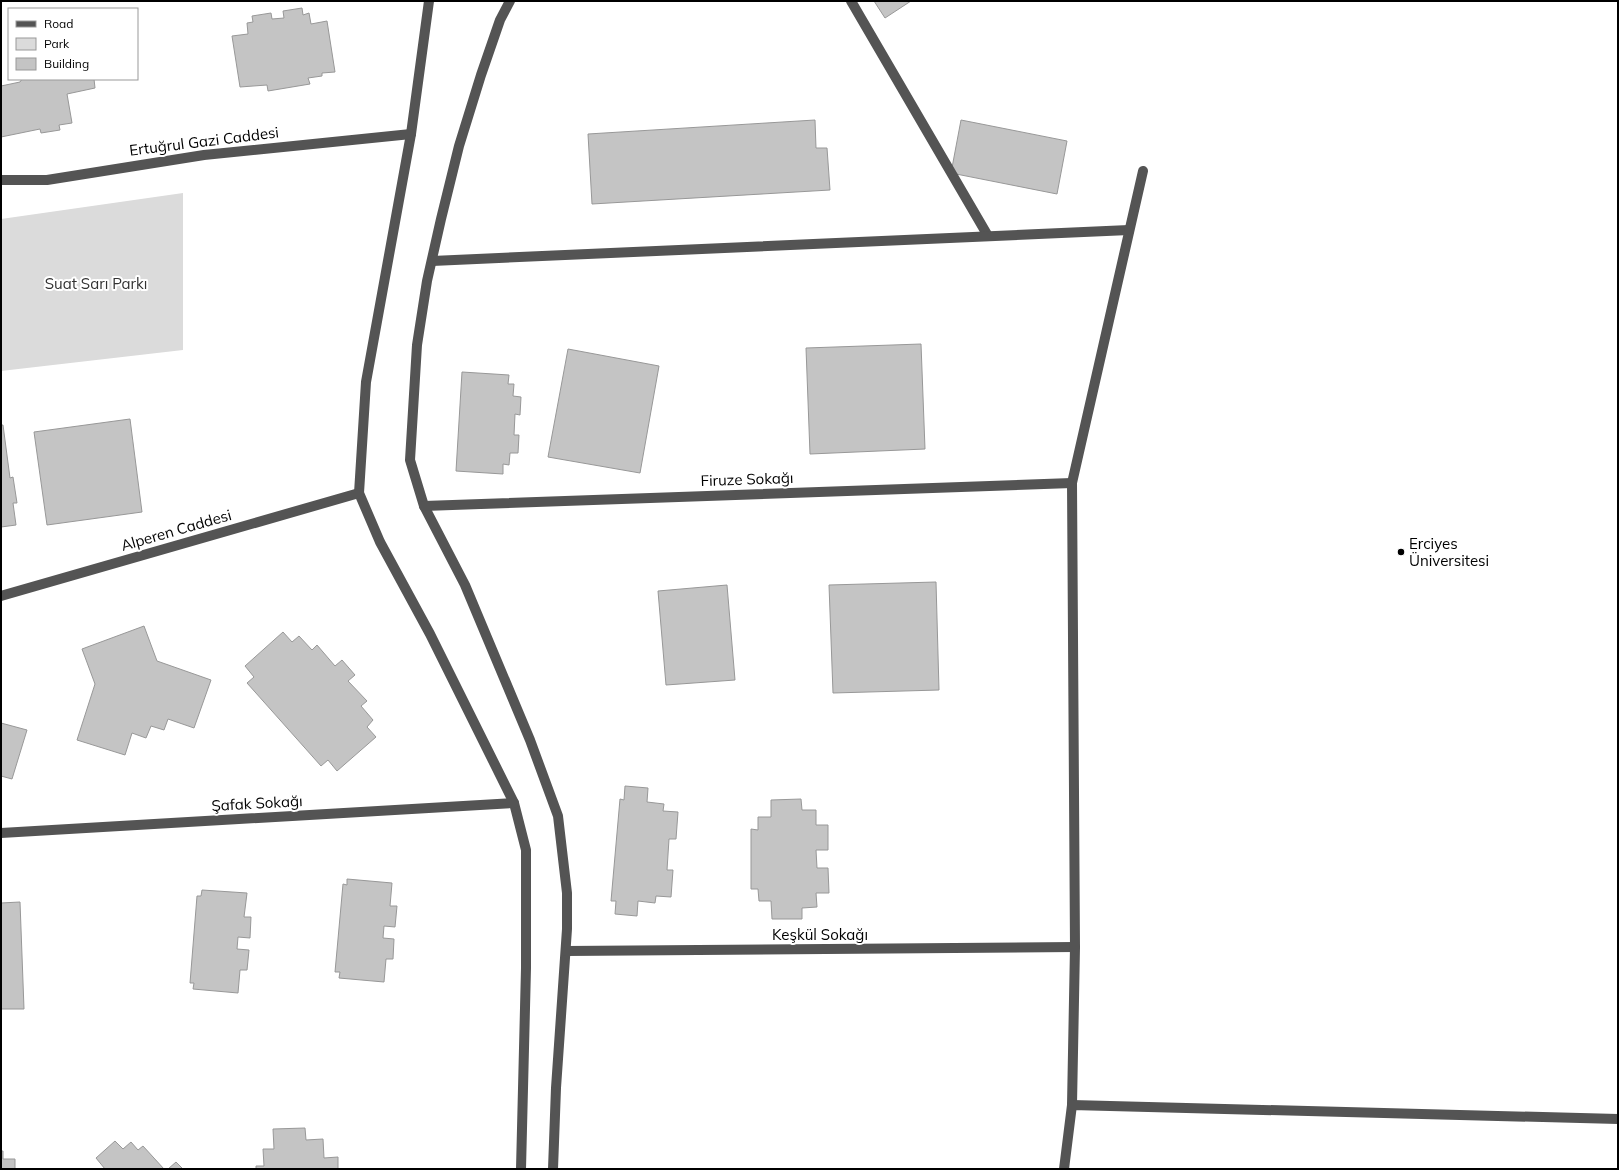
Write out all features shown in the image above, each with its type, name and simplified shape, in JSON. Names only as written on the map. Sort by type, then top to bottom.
[{"type":"street","points":[[428,1],[412,134],[366,382],[359,493],[380,542],[430,634],[514,803],[526,850],[526,968],[521,1169]]},
{"type":"street","points":[[510,1],[500,20],[464,132],[432,261],[417,345],[410,460],[424,506],[465,584],[524,726],[558,816],[567,893],[566,951],[556,1088],[553,1169]]},
{"type":"street","points":[[850,1],[988,236]]},
{"type":"street","name":"Ertuğrul Gazi Caddesi","points":[[1,180],[46,180],[204,155],[412,134]]},
{"type":"street","points":[[1064,1169],[1072,1105],[1074,947],[1072,483],[1143,171]]},
{"type":"street","points":[[432,261],[1129,230]]},
{"type":"street","name":"Firuze Sokağı","points":[[424,506],[1072,483]]},
{"type":"street","name":"Alperen Caddesi","points":[[1,596],[359,493]]},
{"type":"street","name":"Şafak Sokağı","points":[[1,834],[514,803]]},
{"type":"street","name":"Keşkül Sokağı","points":[[566,951],[1074,947]]},
{"type":"street","points":[[1072,1105],[1618,1118]]},
{"type":"green space","name":"Suat Sarı Parkı","points":[[183,193],[183,350],[1,371],[1,219]]},
{"type":"building","points":[[874,1],[911,1],[885,18]]},
{"type":"building","points":[[302,8],[303,15],[309,13],[311,24],[327,21],[335,72],[322,73],[322,76],[308,78],[310,84],[268,91],[267,85],[240,87],[232,36],[248,34],[247,23],[253,22],[252,16],[271,13],[272,19],[284,18],[283,11]]},
{"type":"building","points":[[21,80],[94,80],[95,88],[67,94],[72,123],[59,125],[60,130],[41,133],[40,129],[1,137],[1,86],[20,82]]},
{"type":"building","points":[[815,120],[816,148],[827,148],[830,190],[592,204],[588,134]]},
{"type":"building","points":[[961,120],[1067,141],[1057,194],[951,173]]},
{"type":"building","points":[[921,344],[925,449],[810,454],[806,348]]},
{"type":"building","points":[[568,349],[659,366],[640,473],[548,457]]},
{"type":"building","points":[[462,372],[509,375],[508,384],[514,384],[513,396],[521,397],[520,415],[515,414],[514,435],[519,435],[518,453],[510,453],[509,465],[503,464],[503,474],[456,471]]},
{"type":"building","points":[[130,419],[142,512],[47,525],[34,432]]},
{"type":"building","points":[[1,425],[3,425],[10,478],[13,477],[17,503],[13,503],[16,525],[1,527]]},
{"type":"building","points":[[936,582],[939,690],[833,693],[829,585]]},
{"type":"building","points":[[727,585],[735,680],[666,685],[658,591]]},
{"type":"building","points":[[144,626],[157,661],[211,680],[194,728],[168,719],[164,730],[151,726],[146,738],[132,733],[125,755],[77,740],[95,684],[82,649]]},
{"type":"building","points":[[283,632],[292,642],[299,636],[312,650],[317,645],[335,666],[342,660],[355,675],[348,681],[367,701],[361,706],[373,720],[367,727],[376,737],[337,771],[328,760],[321,766],[247,683],[254,677],[245,666]]},
{"type":"building","points":[[1,723],[27,730],[12,779],[1,776]]},
{"type":"building","points":[[625,786],[648,788],[647,802],[664,804],[663,811],[678,812],[676,839],[669,839],[667,870],[673,870],[671,897],[656,896],[655,903],[638,901],[637,916],[615,914],[616,901],[611,901],[620,799],[624,800]]},
{"type":"building","points":[[801,799],[802,810],[816,810],[816,825],[828,825],[828,850],[816,850],[817,868],[828,868],[829,893],[816,893],[817,907],[802,908],[802,919],[772,919],[771,901],[759,901],[758,889],[751,889],[751,829],[758,830],[758,817],[771,817],[771,800]]},
{"type":"building","points":[[347,879],[392,883],[390,906],[397,906],[395,927],[384,926],[383,938],[394,939],[393,959],[386,959],[384,982],[339,978],[340,972],[335,972],[343,884],[347,885]]},
{"type":"building","points":[[202,890],[247,893],[244,917],[251,917],[250,938],[238,937],[237,949],[249,950],[247,970],[240,970],[238,993],[193,989],[194,983],[190,983],[197,896],[201,896]]},
{"type":"building","points":[[20,902],[24,1009],[1,1009],[1,903]]},
{"type":"building","points":[[305,1128],[306,1140],[323,1139],[324,1158],[338,1157],[338,1169],[256,1169],[256,1166],[264,1166],[263,1149],[274,1149],[273,1129]]},
{"type":"building","points":[[115,1141],[123,1149],[131,1142],[138,1150],[143,1146],[164,1169],[105,1169],[96,1158]]},
{"type":"building","points":[[1,1151],[3,1151],[3,1159],[15,1159],[15,1169],[1,1169]]},
{"type":"building","points":[[176,1162],[183,1169],[168,1169]]},
{"type":"place","name":"Erciyes Üniversitesi","points":[[1401,552]]}]
